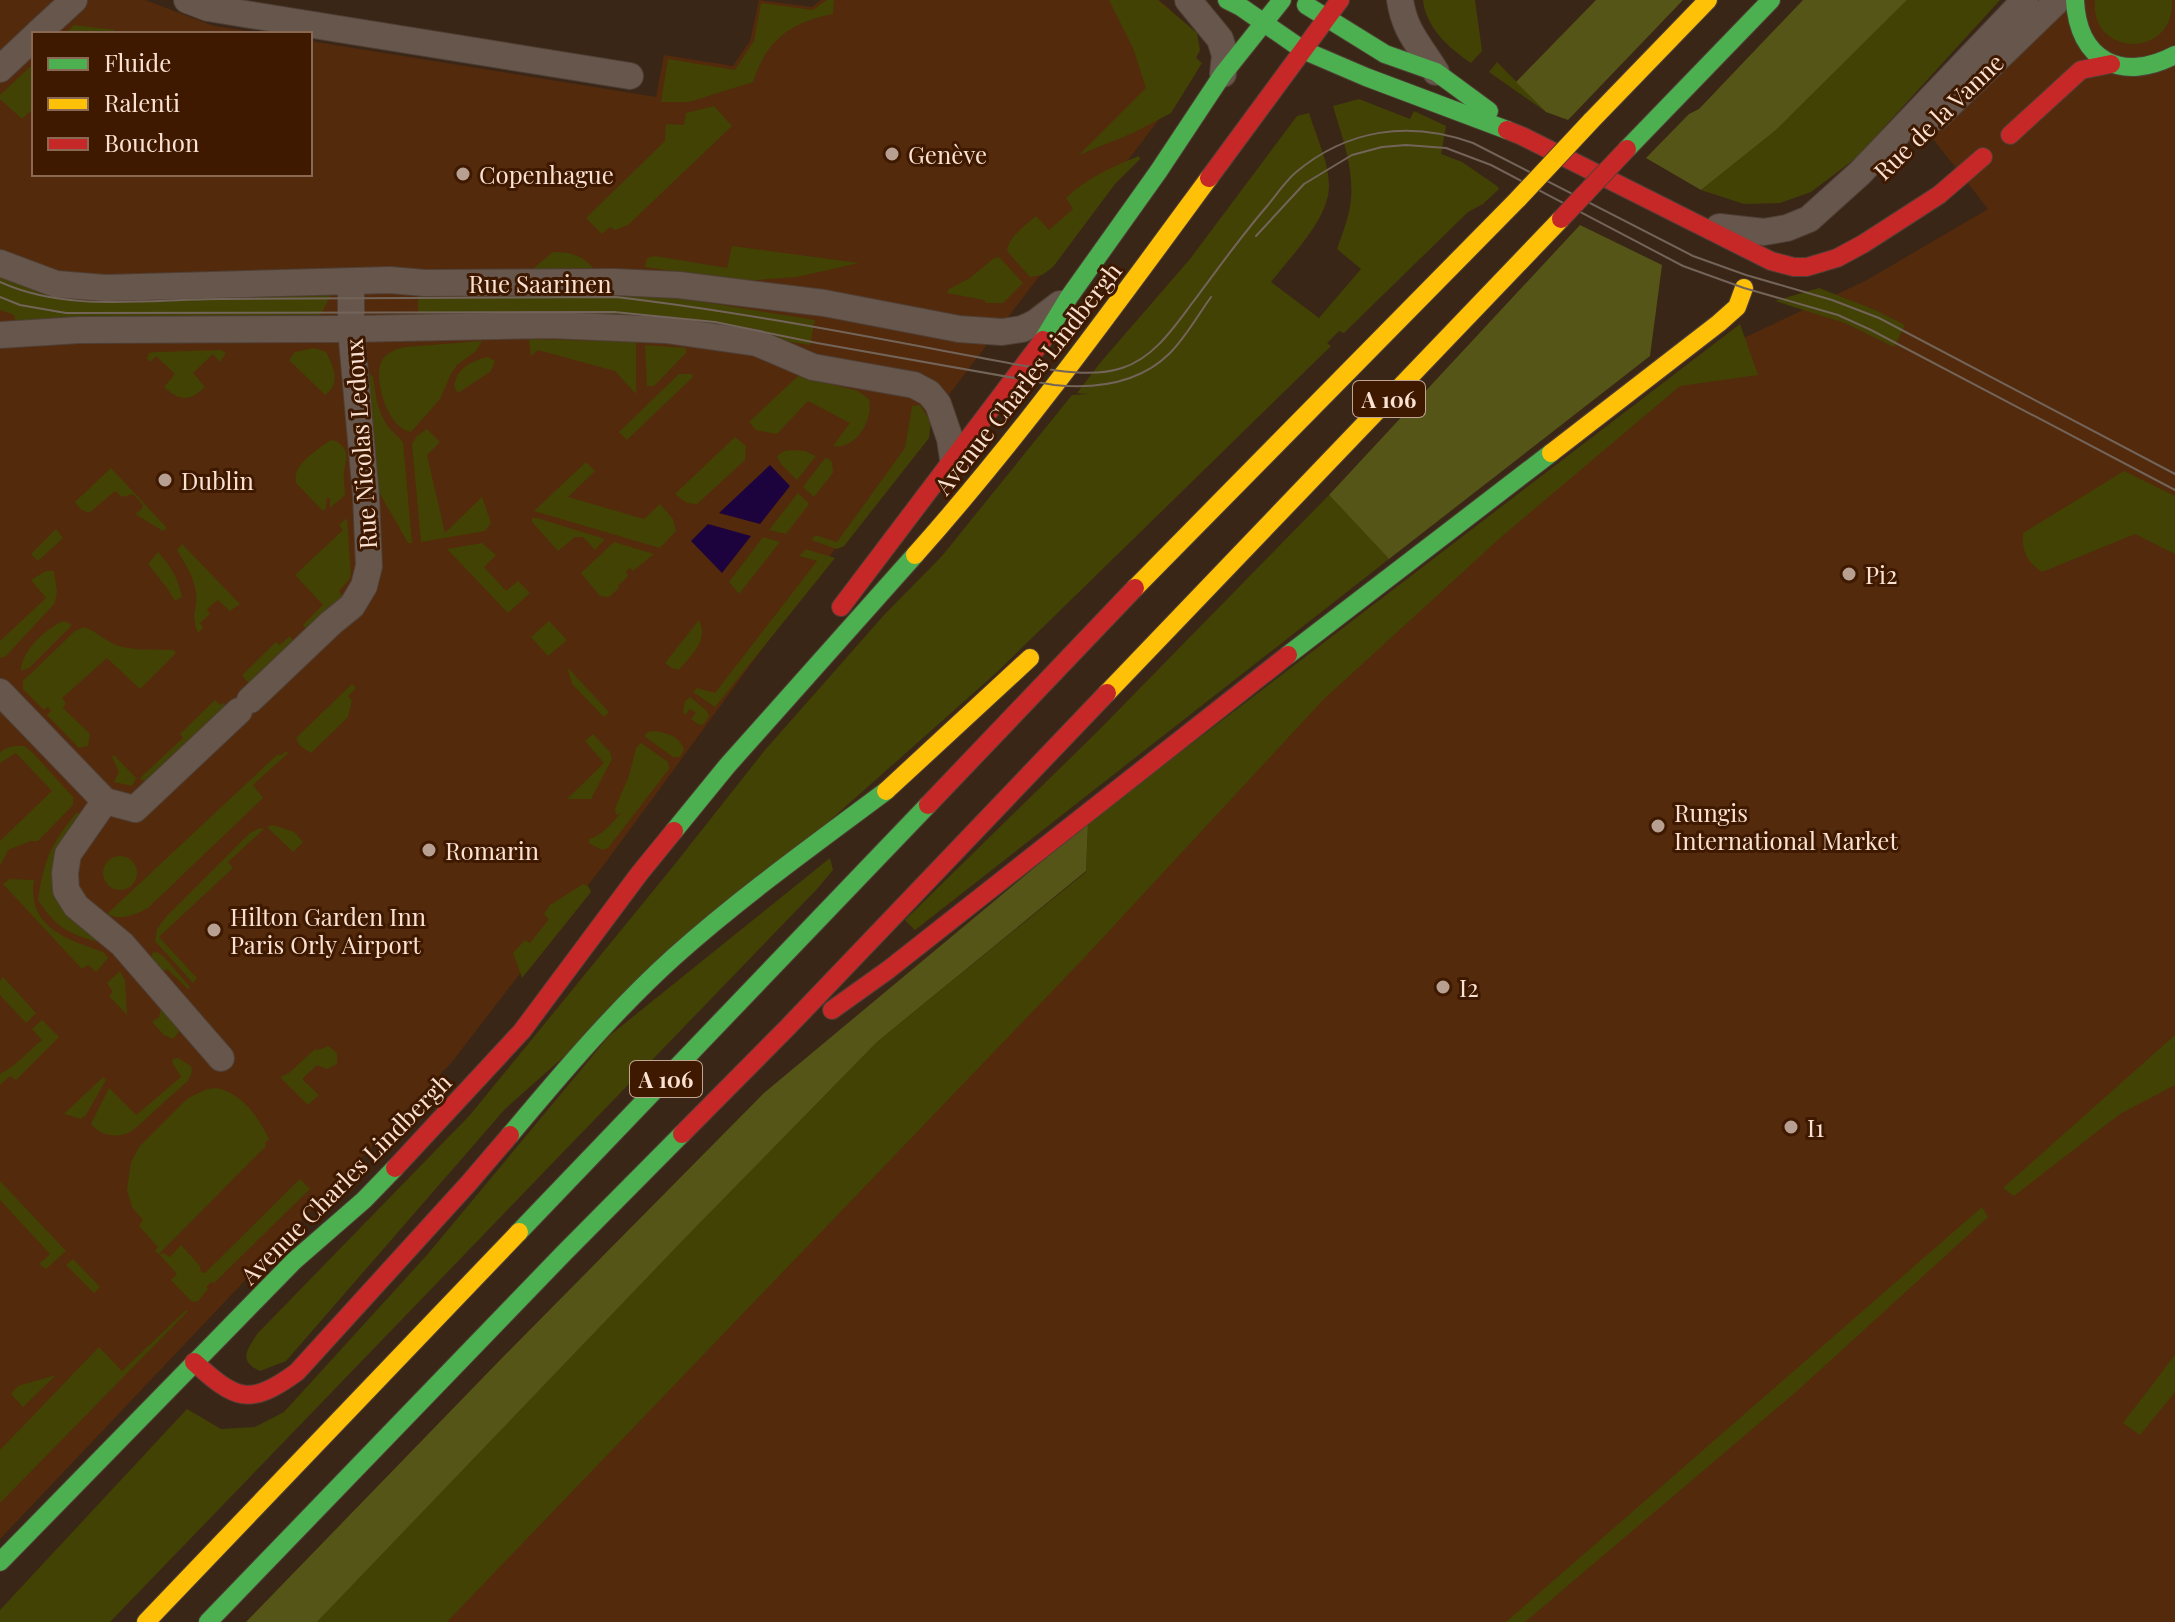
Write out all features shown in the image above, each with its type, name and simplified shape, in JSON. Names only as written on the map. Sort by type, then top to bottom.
[{"type":"main road","points":[[1227,0],[1303,50],[1522,136],[1693,222]]},
{"type":"main road","name":"Avenue Charles Lindbergh","points":[[727,766],[872,564],[1038,349],[1069,297],[1223,74],[1282,0]]},
{"type":"main road","points":[[1299,0],[1385,54],[1436,72],[1522,136]]},
{"type":"main road","name":"Avenue Charles Lindbergh","points":[[0,1562],[294,1261],[392,1172],[522,1031],[639,874],[727,766],[945,521],[1120,299],[1340,0]]},
{"type":"main road","name":"A 106","points":[[146,1622],[1185,536],[1518,199],[1708,0]]},
{"type":"main road","name":"A 106","points":[[208,1622],[553,1264],[788,1027],[1771,0]]},
{"type":"main road","points":[[2075,0],[2077,27],[2085,42],[2111,64],[2142,68],[2166,64],[2175,55]]},
{"type":"main road","points":[[2010,135],[2081,70],[2111,64]]},
{"type":"main road","points":[[788,1027],[823,1017],[888,970],[1164,751],[1768,284],[1788,272],[1837,258],[1863,244],[1939,195],[1983,157]]},
{"type":"main road","points":[[1738,237],[1771,261],[1807,267]]},
{"type":"main road","points":[[1737,307],[1746,276],[1745,257],[1738,237]]},
{"type":"main road","points":[[1150,547],[1162,536],[1185,536]]},
{"type":"main road","points":[[194,1362],[222,1387],[239,1396],[253,1397],[267,1393],[297,1372],[468,1184],[547,1091],[675,956],[772,877],[886,791],[1047,643]]},
{"type":"street","points":[[40,32],[74,0]]},
{"type":"street","points":[[187,0],[208,8],[630,76]]},
{"type":"street","points":[[1188,0],[1220,39],[1225,55],[1223,74]]},
{"type":"street","points":[[1400,0],[1402,17],[1411,36],[1436,72]]},
{"type":"street","name":"Rue de la Vanne","points":[[1809,219],[1860,173],[2025,0]]},
{"type":"street","name":"Rue de la Vanne","points":[[1693,222],[1738,237],[1787,228],[1847,199],[1870,183],[2058,0]]},
{"type":"street","points":[[0,69],[32,40]]},
{"type":"street","name":"Rue Saarinen","points":[[0,263],[56,284],[105,288],[390,280],[679,285],[824,303],[959,329],[1002,332],[1035,323],[1069,297]]},
{"type":"street","name":"Rue Nicolas Ledoux","points":[[105,801],[135,809],[352,606],[364,586],[369,566],[351,329],[351,282]]},
{"type":"street","name":"Rue Saarinen","points":[[0,335],[79,330],[550,325],[666,330],[757,343],[813,367],[914,385],[929,393],[938,404],[945,420],[953,459]]},
{"type":"street","points":[[5,709],[105,801],[68,854],[66,890],[76,906],[122,944],[221,1058]]},
{"type":"shaded area","points":[[0,0],[145,0],[214,26],[253,32],[32,32],[32,176],[312,176],[312,41],[656,97],[664,55],[733,66],[750,41],[759,0],[812,7],[821,0],[1159,0],[1170,9],[1183,88],[925,426],[612,854],[452,1062],[0,1539]]},
{"type":"shaded area","points":[[827,0],[834,0],[833,14],[804,22],[782,36],[765,55],[753,82],[689,102],[661,102],[668,59],[735,70],[754,41],[761,3],[813,10]]},
{"type":"shaded area","points":[[1109,0],[1158,0],[1197,33],[1200,50],[1196,58],[1202,63],[1171,113],[1133,133],[1079,155],[1146,88],[1133,48]]},
{"type":"shaded area","points":[[1423,0],[1475,0],[1482,51],[1471,63],[1447,44],[1434,28]]},
{"type":"shaded area","points":[[1596,0],[1683,0],[1568,120],[1546,112],[1516,82]]},
{"type":"shaded area","points":[[1803,0],[1907,0],[1776,130],[1701,190],[1646,158],[1689,114],[1699,109]]},
{"type":"shaded area","points":[[1907,0],[2000,0],[1856,158],[1811,192],[1780,203],[1744,204],[1701,190],[1776,130]]},
{"type":"shaded area","name":"Rungis International Market","points":[[2032,0],[2175,0],[2175,1622],[317,1622],[688,1235],[1460,556],[1735,342],[1865,281],[1988,209],[1919,121]]},
{"type":"shaded area","points":[[2095,0],[2172,0],[2169,20],[2160,33],[2147,41],[2132,44],[2118,41],[2105,32],[2097,19]]},
{"type":"shaded area","points":[[74,25],[115,30],[113,32],[67,32]]},
{"type":"shaded area","points":[[1497,62],[1546,112],[1489,72]]},
{"type":"shaded area","points":[[32,65],[32,110],[22,119],[0,99],[0,95]]},
{"type":"shaded area","points":[[1359,99],[1410,119],[1414,111],[1446,126],[1441,154],[1462,162],[1499,189],[1483,204],[1468,212],[1344,333],[1339,331],[1327,343],[1331,346],[996,673],[505,1109],[286,1361],[260,1371],[253,1367],[247,1354],[258,1333],[470,1115],[765,750],[885,614],[942,556],[1072,395],[1088,394],[1077,393],[1190,259],[1297,116],[1309,113],[1327,168],[1327,199],[1316,224],[1271,282],[1319,318],[1361,269],[1337,249],[1349,212],[1351,185],[1348,158],[1333,106]]},
{"type":"shaded area","points":[[714,106],[732,126],[628,225],[615,230],[610,227],[602,234],[586,218],[665,141],[666,124],[684,125],[686,113]]},
{"type":"shaded area","points":[[1139,156],[1140,159],[1115,184],[1053,267],[1042,275],[1030,277],[1007,251],[1014,236],[1036,216],[1049,230],[1073,209],[1066,198],[1074,191],[1101,173]]},
{"type":"shaded area","points":[[1580,225],[1662,265],[1650,356],[1389,559],[1329,495]]},
{"type":"shaded area","points":[[732,246],[859,263],[797,277],[743,281],[645,267],[647,258],[655,256],[727,268]]},
{"type":"shaded area","points":[[553,252],[575,255],[593,268],[534,268]]},
{"type":"shaded area","points":[[999,257],[1023,283],[1003,303],[986,303],[984,300],[947,293],[949,289]]},
{"type":"shaded area","points":[[0,276],[28,286],[332,293],[320,316],[73,320],[16,324],[14,315],[0,310]]},
{"type":"shaded area","points":[[1819,288],[1905,325],[1894,347],[1845,323],[1775,301]]},
{"type":"shaded area","points":[[418,290],[626,294],[684,299],[815,320],[810,345],[665,322],[418,315]]},
{"type":"shaded area","points":[[1740,324],[1758,375],[1680,386],[1500,538],[1323,700],[1084,958],[447,1622],[317,1622],[877,1042],[1086,872],[1088,823]]},
{"type":"shaded area","points":[[529,339],[636,342],[636,394],[615,371],[538,350],[531,356]]},
{"type":"shaded area","points":[[482,341],[476,351],[457,365],[440,399],[411,432],[396,423],[385,405],[380,383],[380,365],[386,355],[405,347]]},
{"type":"shaded area","points":[[645,345],[686,348],[686,353],[654,386],[647,386]]},
{"type":"shaded area","points":[[314,348],[326,352],[333,369],[333,386],[325,395],[289,360],[295,352]]},
{"type":"shaded area","points":[[221,350],[226,353],[220,362],[213,354],[193,373],[205,387],[184,398],[164,387],[175,374],[156,356],[150,362],[147,358],[149,353],[157,352]]},
{"type":"shaded area","points":[[488,357],[495,361],[491,371],[458,393],[454,387],[461,370],[470,363]]},
{"type":"shaded area","points":[[367,371],[373,377],[382,416],[403,442],[412,543],[408,543],[375,485]]},
{"type":"shaded area","points":[[679,374],[692,374],[693,377],[627,440],[619,432]]},
{"type":"shaded area","points":[[798,376],[858,391],[869,399],[869,415],[862,432],[849,443],[833,446],[850,423],[808,401],[777,434],[756,430],[749,422]]},
{"type":"shaded area","points":[[920,405],[931,423],[929,438],[844,546],[837,549],[811,540],[815,535],[837,542],[905,448],[912,406]]},
{"type":"shaded area","points":[[427,429],[440,442],[427,455],[445,533],[482,497],[491,523],[485,531],[421,542],[412,444]]},
{"type":"shaded area","points":[[735,437],[746,446],[745,460],[697,504],[687,503],[675,494]]},
{"type":"shaded area","points":[[334,440],[346,451],[345,495],[330,508],[330,498],[327,498],[323,511],[296,483],[296,476],[306,459]]},
{"type":"shaded area","points":[[793,450],[816,456],[797,480],[777,456]]},
{"type":"shaded area","points":[[825,458],[832,462],[833,473],[814,497],[803,487]]},
{"type":"shaded area","points":[[586,462],[595,471],[568,497],[644,519],[660,504],[673,519],[676,531],[660,548],[534,511]]},
{"type":"shaded area","points":[[770,465],[790,486],[760,524],[719,513]]},
{"type":"shaded area","points":[[111,468],[167,528],[163,531],[135,514],[143,505],[133,494],[122,497],[115,491],[89,513],[80,509],[75,502]]},
{"type":"shaded area","points":[[2124,471],[2175,496],[2175,554],[2135,534],[2042,572],[2032,564],[2024,551],[2023,533]]},
{"type":"shaded area","points":[[798,493],[809,504],[786,534],[769,530]]},
{"type":"shaded area","points":[[1329,495],[1389,559],[915,930],[905,920],[1098,731]]},
{"type":"shaded area","points":[[347,518],[351,575],[339,591],[345,600],[310,633],[303,625],[323,605],[295,575],[343,530],[339,525]]},
{"type":"shaded area","points":[[532,518],[605,539],[595,550],[583,537],[575,537],[558,551],[532,522]]},
{"type":"shaded area","points":[[708,524],[751,536],[722,573],[691,541]]},
{"type":"shaded area","points":[[56,529],[63,538],[38,561],[31,554]]},
{"type":"shaded area","points":[[763,537],[780,542],[739,594],[729,582]]},
{"type":"shaded area","points":[[614,542],[654,554],[633,571],[629,568],[626,572],[628,576],[609,597],[600,596],[581,573]]},
{"type":"shaded area","points":[[482,543],[496,555],[484,567],[506,591],[518,581],[530,593],[508,613],[447,549]]},
{"type":"shaded area","points":[[182,544],[240,604],[230,611],[218,600],[207,609],[210,614],[200,623],[203,628],[198,633],[195,587],[177,550]]},
{"type":"shaded area","points":[[806,549],[835,558],[715,707],[693,692],[697,688],[715,693],[817,561],[799,556]]},
{"type":"shaded area","points":[[158,552],[178,584],[182,597],[175,601],[148,564]]},
{"type":"shaded area","points":[[46,571],[54,571],[55,603],[6,656],[0,658],[0,641],[46,598],[31,580]]},
{"type":"shaded area","points":[[699,620],[702,634],[698,647],[679,670],[672,668],[665,663]]},
{"type":"shaded area","points":[[64,621],[72,625],[29,668],[21,671],[25,656],[36,641]]},
{"type":"shaded area","points":[[549,621],[567,640],[548,656],[531,637]]},
{"type":"shaded area","points":[[84,627],[119,646],[173,650],[176,653],[140,689],[107,658],[62,698],[66,703],[63,708],[90,734],[88,746],[79,748],[47,715],[51,711],[48,707],[44,710],[23,689],[23,681],[75,631]]},
{"type":"shaded area","points":[[290,636],[295,643],[250,685],[242,675],[276,642],[280,645]]},
{"type":"shaded area","points":[[567,667],[609,712],[604,717],[572,684]]},
{"type":"shaded area","points":[[352,684],[356,688],[348,696],[352,701],[348,717],[311,753],[300,746],[296,738]]},
{"type":"shaded area","points":[[690,697],[707,711],[709,716],[704,724],[699,725],[691,719],[696,713],[690,709],[685,715],[683,712],[685,701]]},
{"type":"shaded area","points":[[215,700],[226,706],[145,782],[140,778],[183,738],[180,734]]},
{"type":"shaded area","points":[[654,731],[668,734],[679,741],[684,750],[680,757],[673,757],[644,736]]},
{"type":"shaded area","points":[[593,734],[610,752],[612,759],[591,799],[567,799],[604,763],[585,741]]},
{"type":"shaded area","points":[[641,743],[668,762],[669,769],[608,848],[602,850],[589,843],[589,839],[603,832],[621,813],[616,815],[615,808],[629,776],[636,748]]},
{"type":"shaded area","points":[[14,746],[24,746],[32,752],[73,797],[73,805],[38,841],[8,850],[0,866],[0,841],[52,791],[16,753],[0,763],[0,753]]},
{"type":"shaded area","points":[[286,751],[288,753],[253,785],[263,798],[148,908],[123,917],[107,914],[278,754],[280,756]]},
{"type":"shaded area","points":[[114,755],[136,778],[132,786],[114,782],[119,772],[112,757]]},
{"type":"shaded area","points":[[77,812],[83,817],[58,850],[102,943],[65,929],[51,918],[38,900],[50,853]]},
{"type":"shaded area","points":[[1088,823],[1086,871],[877,1042],[317,1622],[246,1622],[764,1093]]},
{"type":"shaded area","points":[[273,825],[294,832],[303,842],[293,852],[267,827]]},
{"type":"shaded area","points":[[264,829],[228,862],[233,868],[159,937],[197,978],[193,983],[155,941],[157,929],[250,833]]},
{"type":"shaded area","points":[[120,856],[132,861],[137,873],[132,885],[120,890],[108,885],[103,873],[108,861]]},
{"type":"shaded area","points":[[830,858],[833,870],[817,889],[110,1622],[0,1622],[0,1610],[187,1409],[221,1429],[255,1427],[284,1412],[427,1255],[609,1036]]},
{"type":"shaded area","points":[[10,879],[34,880],[33,896],[43,920],[63,936],[103,952],[108,958],[96,972],[88,965],[82,969],[3,884]]},
{"type":"shaded area","points":[[583,884],[591,892],[522,978],[513,953],[525,940],[530,943],[549,919],[544,914],[550,905]]},
{"type":"shaded area","points":[[157,952],[190,987],[188,989],[167,969],[160,974],[152,962],[152,953]]},
{"type":"shaded area","points":[[120,971],[125,980],[127,1015],[109,996],[113,992],[107,983]]},
{"type":"shaded area","points":[[3,977],[36,1013],[26,1023],[0,995]]},
{"type":"shaded area","points":[[161,1007],[179,1024],[179,1032],[173,1039],[164,1035],[152,1022],[159,1017]]},
{"type":"shaded area","points":[[42,1020],[59,1037],[16,1080],[10,1076],[0,1085],[0,1074],[42,1040],[32,1029]]},
{"type":"shaded area","points":[[2175,1035],[2175,1085],[2120,1114],[2014,1196],[2003,1188]]},
{"type":"shaded area","points":[[328,1046],[337,1053],[337,1064],[327,1069],[317,1065],[302,1079],[319,1095],[308,1105],[280,1077],[289,1073],[315,1049]]},
{"type":"shaded area","points":[[178,1058],[191,1066],[188,1081],[130,1132],[114,1135],[103,1133],[91,1124],[109,1088],[136,1115],[181,1077],[172,1062]]},
{"type":"shaded area","points":[[103,1077],[106,1080],[86,1115],[81,1119],[64,1114]]},
{"type":"shaded area","points":[[217,1088],[242,1101],[255,1115],[269,1139],[266,1146],[159,1254],[155,1251],[158,1247],[139,1226],[143,1220],[132,1207],[127,1190],[131,1162],[139,1147],[188,1098]]},
{"type":"shaded area","points":[[300,1179],[310,1189],[214,1283],[206,1287],[208,1289],[198,1301],[192,1302],[171,1280],[177,1274],[160,1255],[163,1253],[170,1257],[181,1245],[205,1273]]},
{"type":"shaded area","points":[[0,1181],[66,1251],[46,1269],[39,1264],[50,1254],[0,1200]]},
{"type":"shaded area","points":[[1982,1207],[1988,1217],[1797,1391],[1525,1622],[1506,1622]]},
{"type":"shaded area","points":[[73,1259],[100,1287],[94,1293],[66,1265]]},
{"type":"shaded area","points":[[186,1310],[0,1503],[0,1450],[99,1347],[122,1371]]},
{"type":"shaded area","points":[[2175,1355],[2175,1392],[2140,1435],[2123,1423]]},
{"type":"shaded area","points":[[56,1375],[23,1407],[11,1394],[18,1386]]},
{"type":"tram line","points":[[0,282],[53,298],[109,302],[616,297],[770,319],[1025,366],[1074,372],[1110,371],[1144,357],[1162,341],[1295,173],[1315,158],[1357,138],[1402,131],[1426,132],[1473,143],[1693,256],[1879,318],[2175,474]]},
{"type":"tram line","points":[[1256,236],[1304,184],[1352,155],[1382,147],[1406,145],[1446,148],[1491,165],[1683,266],[1744,288],[1838,315],[1871,330],[2175,490]]},
{"type":"tram line","points":[[0,297],[20,305],[66,313],[614,312],[715,322],[1054,385],[1085,386],[1130,378],[1158,363],[1181,340],[1211,297]]},
{"type":"traffic: fast","points":[[1227,0],[1303,50],[1507,130]]},
{"type":"traffic: fast","points":[[1043,340],[1069,297],[1223,74],[1282,0]]},
{"type":"traffic: fast","points":[[1627,149],[1771,0]]},
{"type":"traffic: fast","points":[[2075,0],[2084,38],[2094,52],[2106,61],[2137,67],[2175,55]]},
{"type":"traffic: fast","points":[[1306,5],[1385,54],[1436,72],[1489,111]]},
{"type":"traffic: fast","points":[[1288,655],[1551,453]]},
{"type":"traffic: fast","points":[[674,831],[727,766],[915,555]]},
{"type":"traffic: fast","points":[[510,1135],[610,1020],[675,956],[752,892],[886,791]]},
{"type":"traffic: fast","points":[[519,1232],[928,805]]},
{"type":"traffic: fast","points":[[208,1622],[682,1134]]},
{"type":"traffic: fast","points":[[0,1562],[294,1261],[364,1200],[395,1168]]},
{"type":"traffic: slow","points":[[1591,121],[1708,0]]},
{"type":"traffic: slow","points":[[1518,199],[1591,121]]},
{"type":"traffic: slow","points":[[915,555],[1030,417],[1209,178]]},
{"type":"traffic: slow","points":[[1135,588],[1518,199]]},
{"type":"traffic: slow","points":[[1107,693],[1561,219]]},
{"type":"traffic: slow","points":[[1551,453],[1719,323],[1737,307],[1744,288]]},
{"type":"traffic: slow","points":[[886,791],[1030,658]]},
{"type":"traffic: slow","points":[[146,1622],[519,1232]]},
{"type":"traffic: jam","points":[[1209,178],[1340,0]]},
{"type":"traffic: jam","points":[[2010,135],[2081,70],[2111,64]]},
{"type":"traffic: jam","points":[[1507,130],[1771,261],[1794,267],[1807,267],[1837,258],[1863,244],[1939,195],[1983,157]]},
{"type":"traffic: jam","points":[[1561,219],[1627,149]]},
{"type":"traffic: jam","points":[[841,607],[1043,340]]},
{"type":"traffic: jam","points":[[928,805],[1135,588]]},
{"type":"traffic: jam","points":[[832,1010],[888,970],[1288,655]]},
{"type":"traffic: jam","points":[[682,1134],[1107,693]]},
{"type":"traffic: jam","points":[[395,1168],[522,1031],[674,831]]},
{"type":"traffic: jam","points":[[194,1362],[221,1385],[243,1394],[267,1391],[297,1372],[510,1135]]},
{"type":"place","name":"Genève","points":[[892,154]]},
{"type":"place","name":"Copenhague","points":[[463,174]]},
{"type":"place","name":"Dublin","points":[[165,480]]},
{"type":"place","name":"Pi2","points":[[1849,574]]},
{"type":"place","name":"Rungis International Market","points":[[1658,826]]},
{"type":"place","name":"Romarin","points":[[429,850]]},
{"type":"place","name":"Hilton Garden Inn Paris Orly Airport","points":[[214,930]]},
{"type":"place","name":"I2","points":[[1443,987]]},
{"type":"place","name":"I1","points":[[1791,1127]]}]
